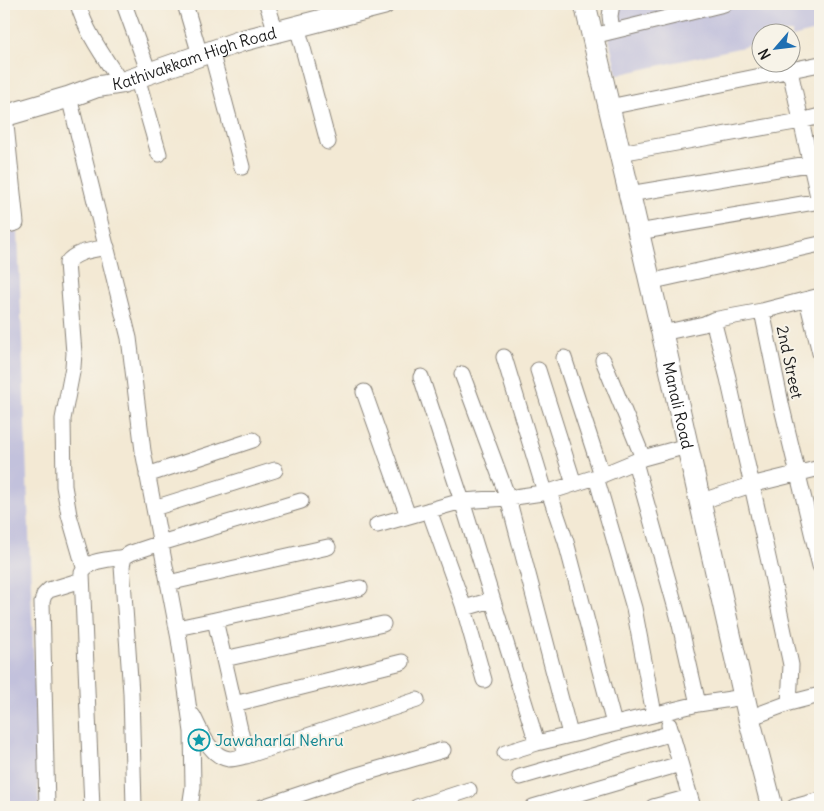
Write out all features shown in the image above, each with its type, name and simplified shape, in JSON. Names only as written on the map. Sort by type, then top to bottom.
[{"type":"main road","name":"Kathivakkam High Road","points":[[5,116],[96,87],[136,77],[241,41],[297,26],[342,9],[384,4]]},
{"type":"main road","name":"Manali Road","points":[[585,4],[602,33],[609,107],[744,697],[772,807]]},
{"type":"street","points":[[78,4],[95,43],[136,77]]},
{"type":"street","points":[[124,4],[136,77],[159,154]]},
{"type":"street","points":[[185,4],[206,53],[242,166]]},
{"type":"street","points":[[267,4],[276,32]]},
{"type":"street","points":[[602,33],[610,16],[612,4]]},
{"type":"street","points":[[602,33],[724,4]]},
{"type":"street","points":[[297,26],[328,142]]},
{"type":"street","points":[[802,68],[820,64]]},
{"type":"street","points":[[609,107],[780,72]]},
{"type":"street","points":[[638,232],[820,201],[816,162],[801,121],[790,72]]},
{"type":"street","points":[[69,97],[129,338],[147,475],[177,628],[192,732],[193,787],[190,807]]},
{"type":"street","points":[[4,226],[16,223],[8,185],[5,116]]},
{"type":"street","points":[[620,153],[820,116]]},
{"type":"street","points":[[629,194],[816,162]]},
{"type":"street","points":[[649,282],[820,244]]},
{"type":"street","points":[[92,807],[83,573],[64,486],[63,418],[74,352],[67,263],[76,255],[107,248]]},
{"type":"street","points":[[662,333],[814,298],[820,353]]},
{"type":"street","name":"2nd Street","points":[[762,311],[782,408],[820,566]]},
{"type":"street","points":[[713,320],[772,570],[790,665],[789,703]]},
{"type":"street","points":[[504,357],[547,492],[566,542],[614,724]]},
{"type":"street","points":[[564,358],[599,476],[660,713],[672,733],[691,802],[653,807]]},
{"type":"street","points":[[602,360],[639,460],[698,704]]},
{"type":"street","points":[[538,370],[574,484]]},
{"type":"street","points":[[462,374],[508,498],[570,734]]},
{"type":"street","points":[[421,377],[462,501],[536,743]]},
{"type":"street","points":[[364,392],[408,516]]},
{"type":"street","points":[[147,475],[253,440]]},
{"type":"street","points":[[378,525],[462,501],[508,498],[547,492],[599,476],[639,460],[687,446]]},
{"type":"street","points":[[700,502],[751,484],[820,468]]},
{"type":"street","points":[[154,508],[275,470]]},
{"type":"street","points":[[47,807],[42,602],[44,595],[49,590],[83,573],[90,563],[124,557],[161,543],[301,501]]},
{"type":"street","points":[[429,510],[462,605],[484,680]]},
{"type":"street","points":[[168,583],[328,547]]},
{"type":"street","points":[[124,557],[122,566],[131,693],[134,807]]},
{"type":"street","points":[[177,628],[360,588]]},
{"type":"street","points":[[462,605],[468,607],[492,600]]},
{"type":"street","points":[[215,620],[246,756]]},
{"type":"street","points":[[224,659],[383,624]]},
{"type":"street","points":[[234,704],[402,662]]},
{"type":"street","points":[[749,718],[789,703],[820,695]]},
{"type":"street","points":[[505,753],[570,734],[698,704],[744,697]]},
{"type":"street","points":[[188,706],[210,747],[218,754],[229,759],[246,756],[417,700]]},
{"type":"street","points":[[520,777],[672,733]]},
{"type":"street","points":[[262,807],[351,777],[443,750]]},
{"type":"street","points":[[532,807],[680,764]]},
{"type":"street","points":[[417,807],[469,790]]},
{"type":"street","points":[[794,807],[820,800]]},
{"type":"shaded area","points":[[616,4],[820,4],[820,30],[802,34],[802,22],[752,22],[752,45],[617,75],[609,38]]},
{"type":"shaded area","points":[[18,231],[39,807],[4,807],[4,234]]},
{"type":"place","name":"Jawaharlal Nehru","points":[[199,740]]}]
